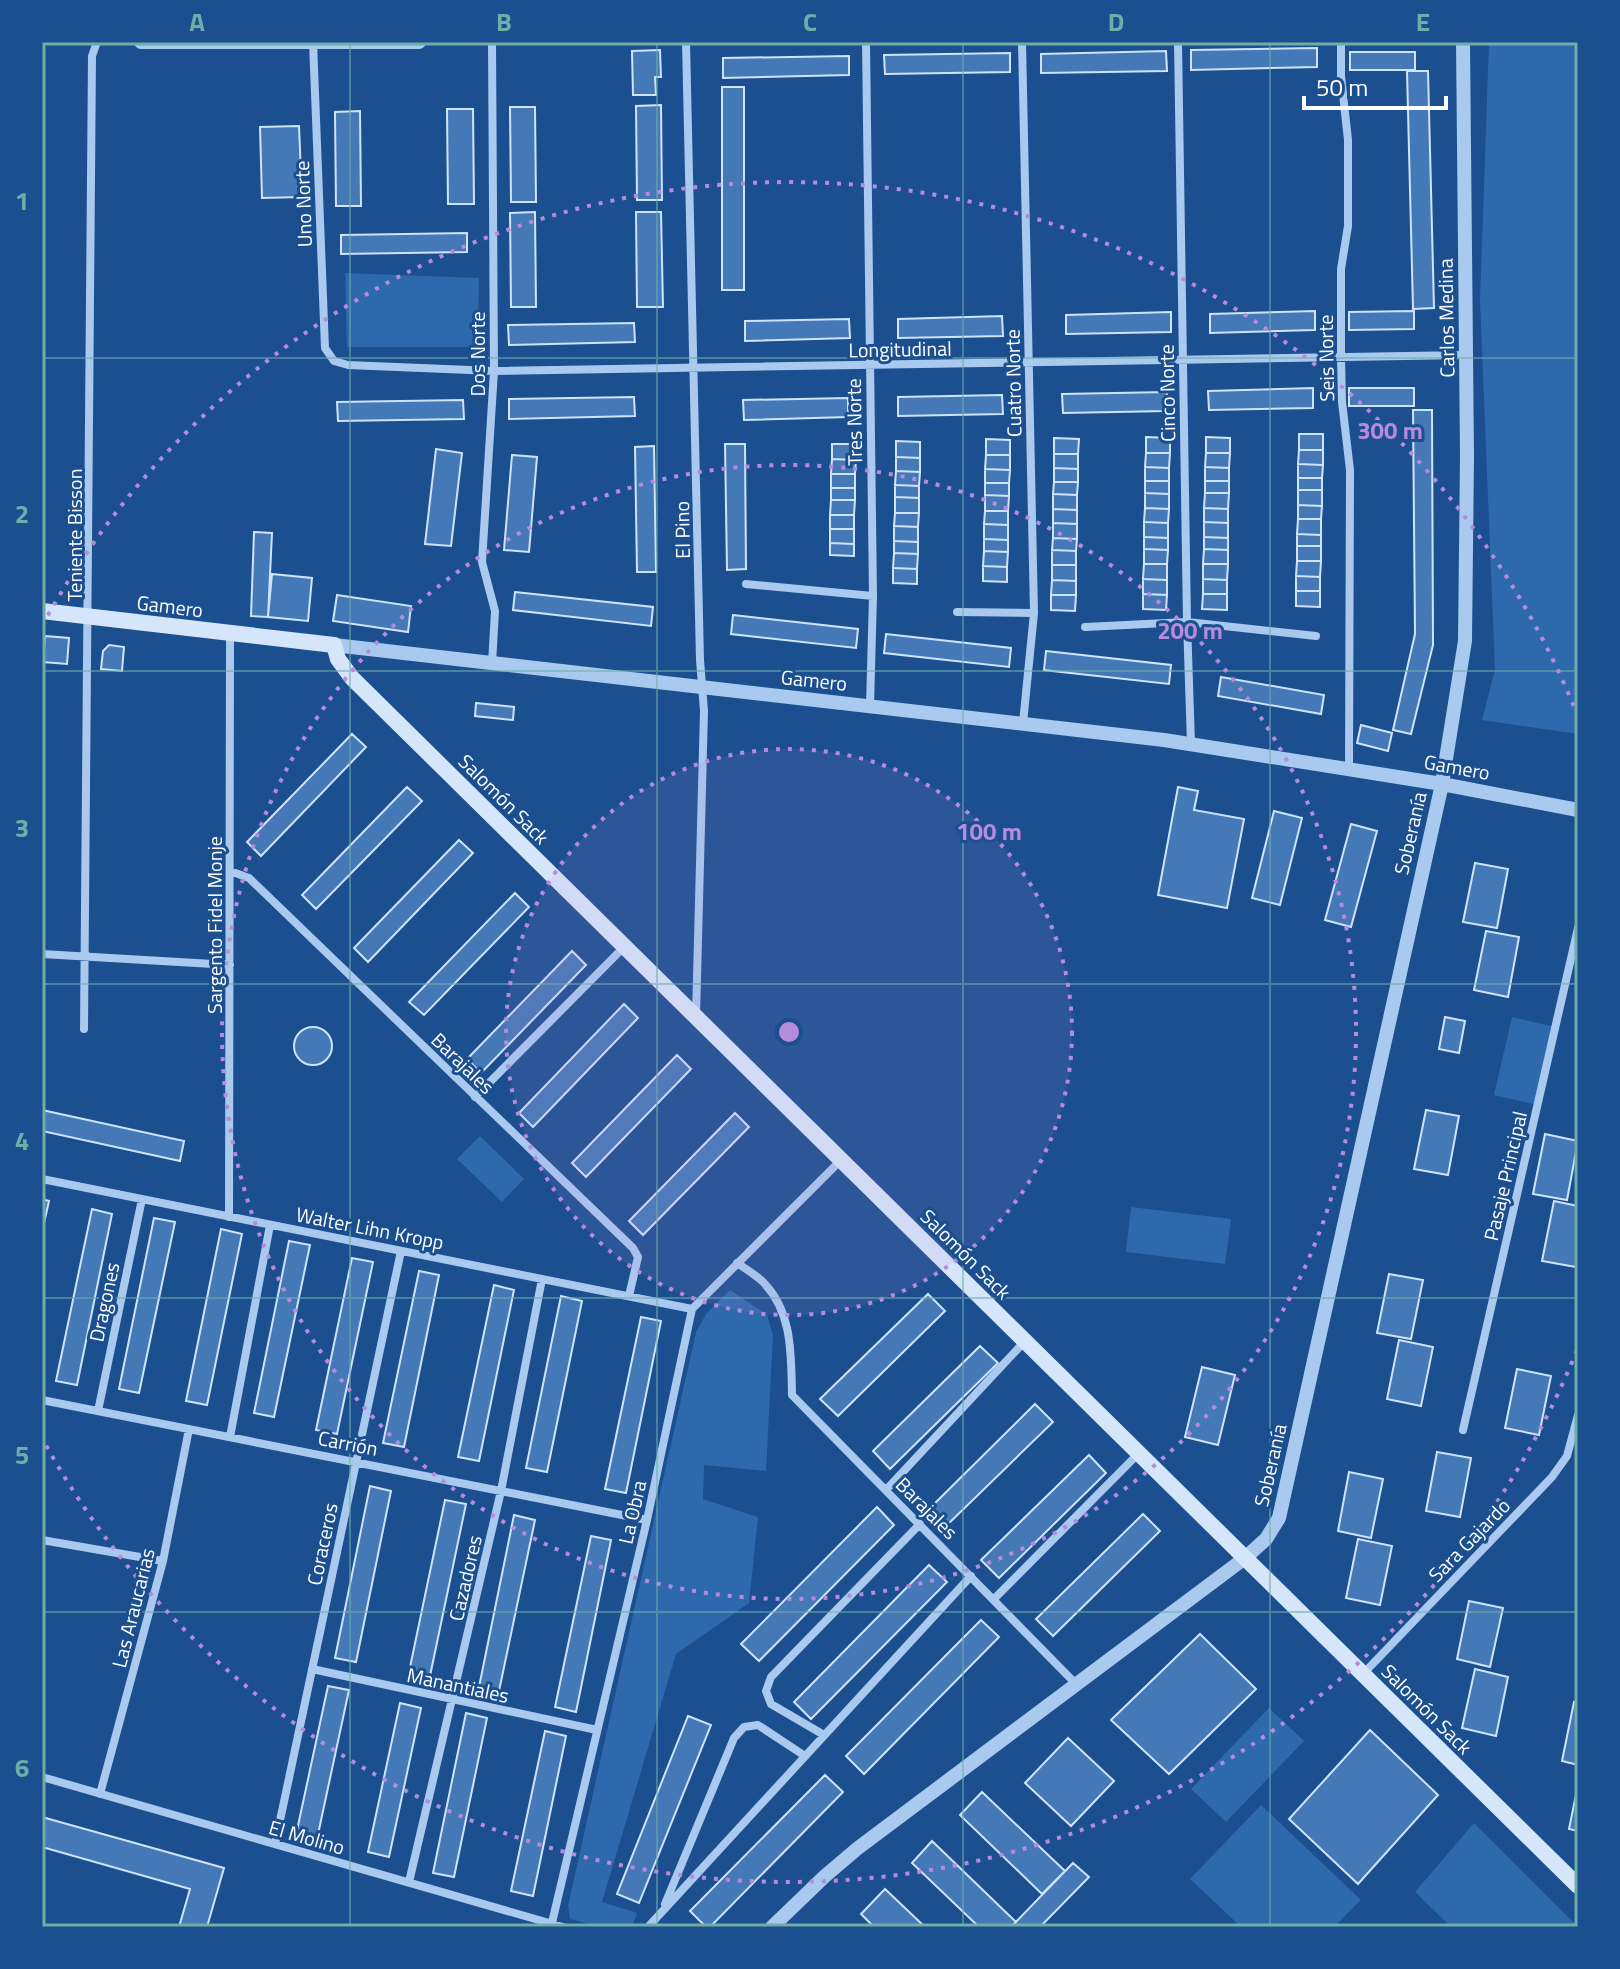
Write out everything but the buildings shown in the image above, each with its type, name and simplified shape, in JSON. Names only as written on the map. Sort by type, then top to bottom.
[{"type":"main road","name":"Gamero","points":[[42,611],[334,645]]},
{"type":"main road","name":"Salomón Sack","points":[[334,645],[338,659],[352,678],[1578,1886]]},
{"type":"street","name":"Teniente Bisson","points":[[84,1029],[92,56],[97,42]]},
{"type":"street","points":[[141,42],[419,42]]},
{"type":"street","name":"Uno Norte","points":[[313,42],[325,348],[334,361]]},
{"type":"street","name":"Dos Norte","points":[[492,42],[494,371],[482,562],[495,611],[492,664]]},
{"type":"street","name":"El Pino","points":[[686,42],[703,688],[696,1017]]},
{"type":"street","name":"Tres Norte","points":[[866,42],[873,596],[870,706]]},
{"type":"street","name":"Cuatro Norte","points":[[1022,42],[1034,613],[1023,723]]},
{"type":"street","name":"Cinco Norte","points":[[1178,42],[1191,744]]},
{"type":"street","name":"Seis Norte","points":[[1341,42],[1341,76],[1348,140],[1348,226],[1341,269],[1341,357],[1342,402],[1350,470],[1349,770]]},
{"type":"street","name":"Carlos Medina","points":[[1442,784],[1465,641],[1463,42]]},
{"type":"street","name":"Longitudinal","points":[[334,361],[348,365],[494,371],[1466,355]]},
{"type":"street","points":[[746,584],[873,596]]},
{"type":"street","points":[[957,612],[1034,613]]},
{"type":"street","points":[[1085,627],[1187,622],[1316,636]]},
{"type":"street","name":"Sargento Fidel Monje","points":[[229,1217],[230,634]]},
{"type":"street","name":"Gamero","points":[[334,645],[1191,744],[1442,784],[1578,810]]},
{"type":"street","name":"Soberanía","points":[[772,1927],[858,1848],[1245,1558],[1270,1533],[1282,1508],[1442,784]]},
{"type":"street","name":"Barajales","points":[[230,871],[249,878],[635,1250],[638,1257],[629,1296]]},
{"type":"street","name":"Pasaje Principal","points":[[1463,1430],[1578,928]]},
{"type":"street","points":[[475,1097],[624,946]]},
{"type":"street","points":[[42,954],[230,965]]},
{"type":"street","points":[[692,1309],[841,1159]]},
{"type":"street","name":"Walter Lihn Kropp","points":[[42,1179],[692,1309]]},
{"type":"street","name":"Dragones","points":[[98,1411],[142,1199]]},
{"type":"street","points":[[230,1437],[270,1225]]},
{"type":"street","name":"Coraceros","points":[[275,1844],[401,1251]]},
{"type":"street","name":"Barajales","points":[[737,1263],[764,1283],[784,1313],[790,1344],[792,1395],[1077,1685]]},
{"type":"street","name":"Cazadores","points":[[409,1882],[501,1491],[542,1279]]},
{"type":"street","name":"La Obra","points":[[552,1925],[647,1520],[692,1309]]},
{"type":"street","points":[[886,1490],[1025,1341]]},
{"type":"street","name":"Carrión","points":[[42,1400],[647,1520]]},
{"type":"street","name":"Sara Gajardo","points":[[1363,1674],[1552,1477],[1567,1456],[1578,1415]]},
{"type":"street","name":"Las Araucarias","points":[[100,1794],[163,1561],[189,1429]]},
{"type":"street","points":[[994,1599],[1139,1453]]},
{"type":"street","points":[[824,1735],[771,1704],[766,1691],[771,1677],[920,1524]]},
{"type":"street","points":[[42,1540],[163,1561]]},
{"type":"street","points":[[648,1927],[971,1576]]},
{"type":"street","name":"Manantiales","points":[[312,1669],[597,1730]]},
{"type":"street","points":[[661,1912],[734,1738],[744,1727],[758,1725],[805,1756]]},
{"type":"street","name":"El Molino","points":[[42,1777],[563,1927]]},
{"type":"shaded area","points":[[1489,42],[1578,42],[1578,734],[1482,720],[1495,670],[1480,300]]},
{"type":"shaded area","points":[[345,273],[479,278],[478,347],[347,347]]},
{"type":"shaded area","points":[[1512,1017],[1555,1027],[1537,1105],[1494,1095]]},
{"type":"shaded area","points":[[480,1136],[524,1179],[502,1202],[457,1159]]},
{"type":"shaded area","points":[[1131,1207],[1231,1219],[1225,1264],[1126,1252]]},
{"type":"shaded area","points":[[730,1290],[767,1315],[773,1335],[766,1471],[704,1465],[703,1499],[758,1517],[749,1603],[676,1654],[602,1902],[637,1913],[632,1927],[601,1927],[570,1919],[568,1906],[696,1332],[706,1314]]},
{"type":"shaded area","points":[[1269,1708],[1304,1741],[1226,1822],[1191,1789]]},
{"type":"shaded area","points":[[1261,1805],[1361,1900],[1334,1927],[1241,1927],[1190,1879]]},
{"type":"shaded area","points":[[1474,1823],[1578,1927],[1451,1927],[1415,1892]]}]
